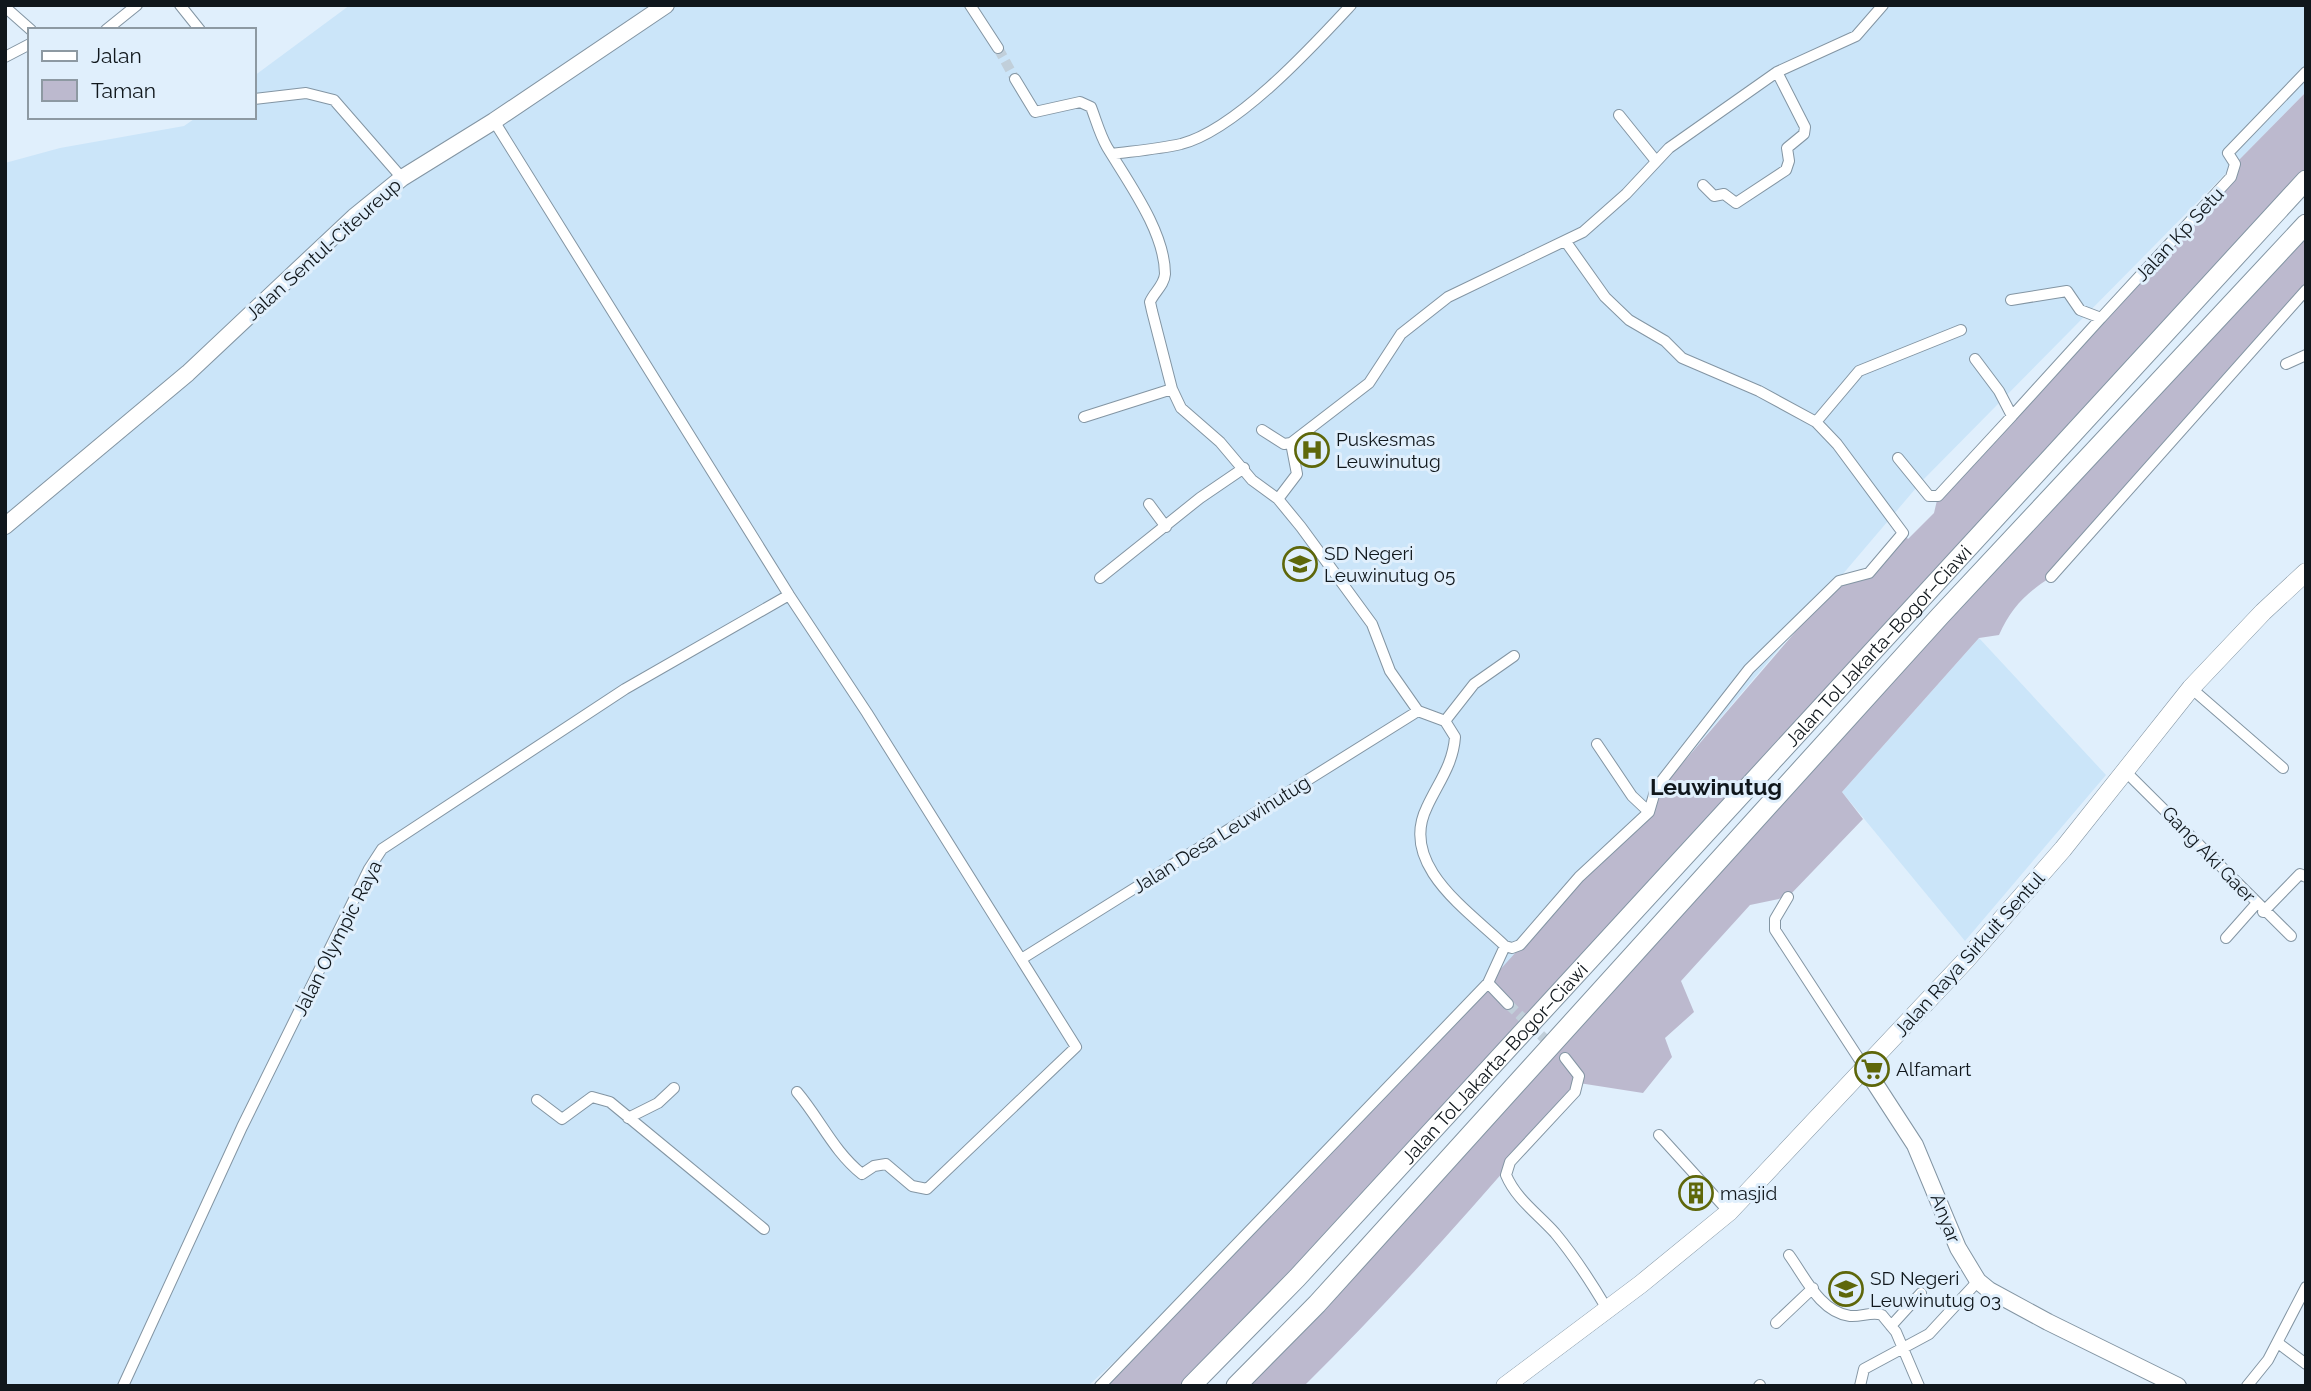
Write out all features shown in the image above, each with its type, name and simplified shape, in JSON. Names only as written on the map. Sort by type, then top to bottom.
[{"type":"highway","name":"Jalan Tol Jakarta–Bogor–Ciawi","points":[[1191,1386],[1297,1278],[2306,180]]},
{"type":"highway","name":"Jalan Tol Jakarta–Bogor–Ciawi","points":[[1236,1386],[1317,1304],[1940,616],[2306,224]]},
{"type":"main road","name":"Jalan Raya Sirkuit Sentul","points":[[1505,1386],[1729,1212],[1966,960],[2126,772],[2192,688],[2263,612],[2306,572]]},
{"type":"street","points":[[108,28],[137,5]]},
{"type":"street","points":[[180,5],[198,28]]},
{"type":"street","name":"Jalan Sentul-Citeureup","points":[[5,526],[188,373],[354,216],[402,178],[494,121],[666,5]]},
{"type":"street","points":[[970,5],[998,48]]},
{"type":"street","points":[[1112,153],[1183,144],[1214,130],[1308,50],[1351,5]]},
{"type":"street","points":[[1287,444],[1369,383],[1401,334],[1448,297],[1566,242],[1600,218],[1669,148],[1777,72],[1856,36],[1882,5]]},
{"type":"street","points":[[5,7],[29,28]]},
{"type":"street","points":[[5,57],[28,45]]},
{"type":"street","points":[[1703,185],[1714,196],[1724,194],[1736,203],[1788,167],[1787,148],[1804,134],[1805,127],[1777,72]]},
{"type":"street","name":"Jalan Kp Setu","points":[[2101,318],[2231,177],[2235,164],[2228,153],[2306,72]]},
{"type":"street","points":[[1015,79],[1035,112],[1080,102],[1091,107],[1112,153],[1146,212],[1160,252],[1165,272],[1163,282],[1150,302],[1172,389],[1181,408],[1220,442],[1261,490],[1278,499],[1372,624],[1390,671],[1418,710],[1446,721],[1453,730],[1454,747],[1444,779],[1425,810],[1421,834],[1423,858],[1440,883],[1505,946],[1512,948],[1520,945],[1579,877],[1649,812],[1656,788],[1749,669],[1839,581],[1869,573],[1903,533],[1837,444],[1816,422],[1759,391],[1695,366],[1682,358],[1665,341],[1629,320],[1605,297],[1566,242]]},
{"type":"street","points":[[256,99],[306,93],[334,100],[402,178]]},
{"type":"street","points":[[1619,115],[1656,161]]},
{"type":"street","points":[[494,121],[789,595],[1023,958],[1076,1047],[932,1188],[912,1186],[886,1164],[874,1166],[862,1174],[834,1146],[817,1115],[797,1092]]},
{"type":"street","points":[[2051,577],[2306,290]]},
{"type":"street","points":[[1898,458],[1929,496],[1937,496],[2101,318],[2080,310],[2067,291],[2011,300]]},
{"type":"street","points":[[1816,422],[1859,371],[1961,330]]},
{"type":"street","points":[[2286,364],[2306,355]]},
{"type":"street","points":[[1975,359],[1999,391],[2012,416]]},
{"type":"street","points":[[1084,417],[1172,389]]},
{"type":"street","points":[[1262,430],[1287,444],[1297,474],[1278,499]]},
{"type":"street","points":[[1100,578],[1200,498],[1244,468]]},
{"type":"street","points":[[1149,504],[1166,527]]},
{"type":"street","name":"Jalan Olympic Raya","points":[[123,1386],[242,1127],[369,869],[382,849],[625,689],[789,595]]},
{"type":"street","points":[[1446,721],[1474,684],[1514,656]]},
{"type":"street","points":[[2192,688],[2283,768]]},
{"type":"street","name":"Jalan Desa Leuwinutug","points":[[1023,958],[1418,710]]},
{"type":"street","points":[[1597,744],[1632,796],[1649,812]]},
{"type":"street","name":"Gang Aki Gaer","points":[[2126,772],[2291,936]]},
{"type":"street","points":[[2226,937],[2300,874],[2306,877]]},
{"type":"street","points":[[1788,897],[1777,914],[1774,930],[1865,1068]]},
{"type":"street","points":[[1100,1386],[1488,983],[1505,946]]},
{"type":"street","points":[[1488,983],[1508,1004]]},
{"type":"street","points":[[1565,1058],[1579,1076],[1575,1091],[1510,1162],[1506,1175],[1517,1195],[1557,1235],[1584,1270],[1607,1309]]},
{"type":"street","name":"Anyar","points":[[1865,1068],[1915,1145],[1958,1248],[1978,1281],[1989,1290],[2048,1322],[2178,1386]]},
{"type":"street","points":[[628,1118],[658,1103],[674,1088]]},
{"type":"street","points":[[537,1100],[562,1119],[588,1099],[596,1097],[610,1102],[765,1229]]},
{"type":"street","points":[[1659,1135],[1729,1212]]},
{"type":"street","points":[[1788,1255],[1831,1309],[1848,1316],[1879,1313],[1891,1326],[1904,1349],[1919,1386]]},
{"type":"street","points":[[1860,1386],[1864,1369],[1929,1334],[1978,1281]]},
{"type":"street","points":[[2247,1386],[2278,1343],[2306,1287]]},
{"type":"street","points":[[1776,1322],[1813,1288]]},
{"type":"street","points":[[1891,1326],[1921,1293]]},
{"type":"street","points":[[2278,1343],[2306,1364]]},
{"type":"shaded area","points":[[350,5],[2306,5],[2306,92],[1922,481],[1517,957],[1173,1308],[1088,1386],[5,1386],[5,163],[60,148],[184,126],[194,119],[256,119],[256,75]]},
{"type":"shaded area","points":[[1979,638],[2106,775],[1965,941],[1842,792]]},
{"type":"green space","points":[[2306,92],[2306,180],[1190,1386],[1099,1386],[1449,1026],[1594,866],[1649,812],[1651,800],[1839,581],[1862,577],[1903,533],[1908,539],[1934,513],[1938,496],[2231,177],[2235,164]]},
{"type":"green space","points":[[2306,224],[2306,290],[2051,577],[2020,602],[1999,635],[1979,638],[1842,792],[1863,819],[1788,897],[1750,905],[1681,981],[1694,1012],[1665,1038],[1672,1057],[1643,1093],[1579,1083],[1445,1238],[1304,1386],[1236,1386]]},
{"type":"tunnel","points":[[998,48],[1015,79]]},
{"type":"tunnel","points":[[1508,1004],[1565,1058]]},
{"type":"place","name":"Puskesmas Leuwinutug","points":[[1312,450]]},
{"type":"place","name":"SD Negeri Leuwinutug 05","points":[[1300,564]]},
{"type":"place","name":"Alfamart","points":[[1872,1069]]},
{"type":"place","name":"masjid","points":[[1696,1193]]},
{"type":"place","name":"SD Negeri Leuwinutug 03","points":[[1846,1289]]},
{"type":"district","name":"Leuwinutug","points":[[1716,786]]}]
